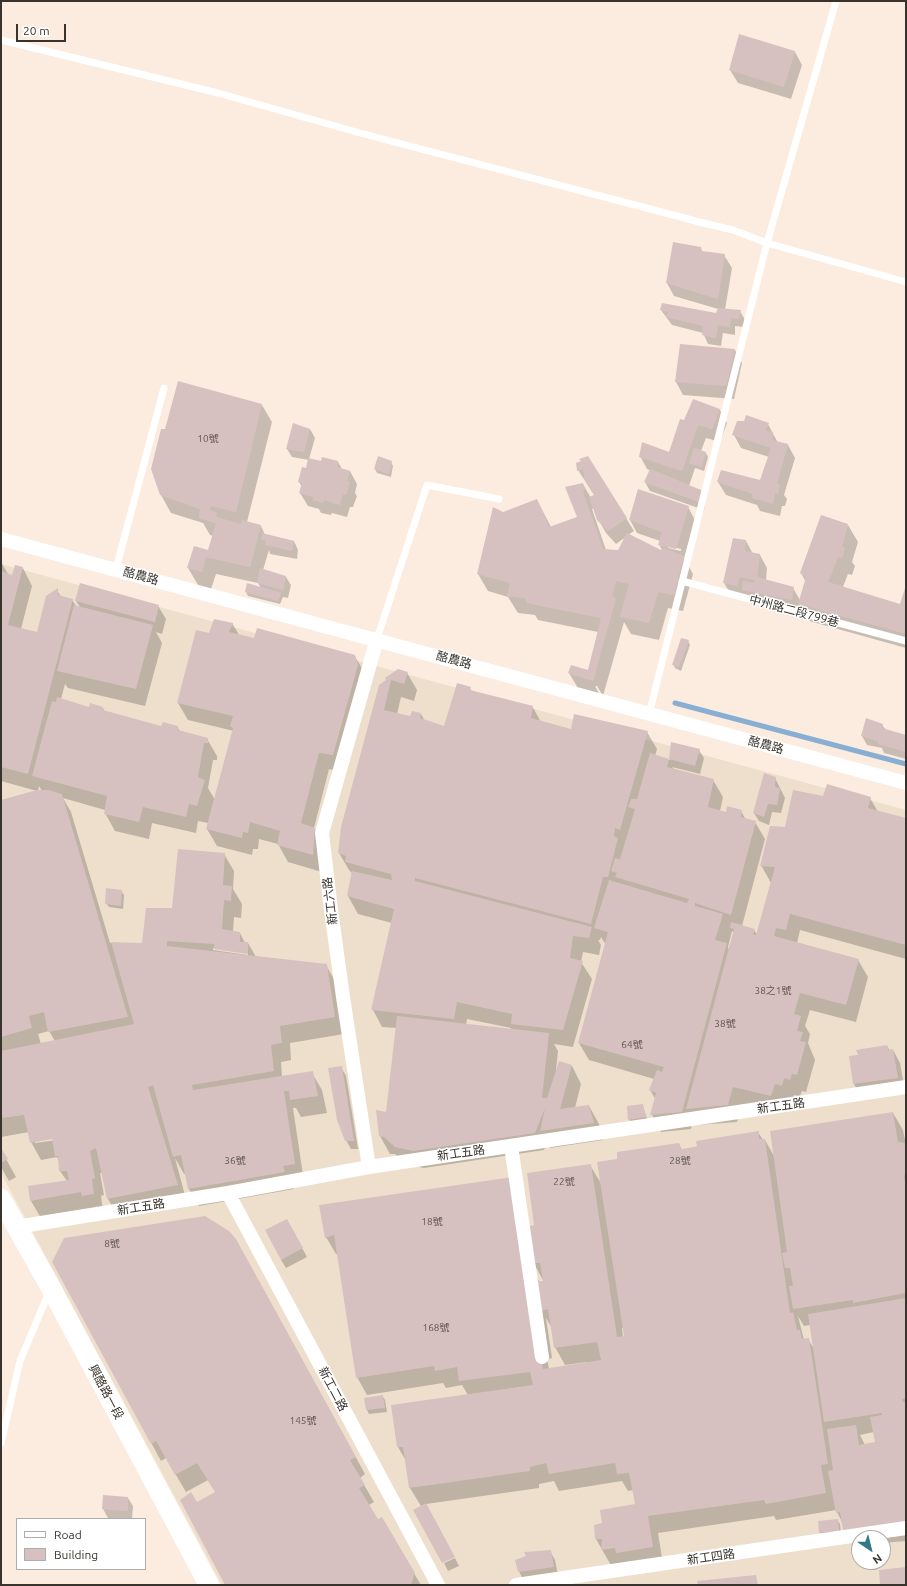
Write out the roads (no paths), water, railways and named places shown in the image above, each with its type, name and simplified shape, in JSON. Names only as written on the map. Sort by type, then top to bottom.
[{"type":"street","name":"酪農路","points":[[1,539],[377,639],[906,783]]},
{"type":"street","name":"新工六路","points":[[369,1167],[342,997],[322,833],[377,639]]},
{"type":"street","name":"新工五路","points":[[12,1226],[228,1193],[369,1167],[906,1087]]},
{"type":"street","points":[[511,1146],[542,1357]]},
{"type":"street","name":"新工二路","points":[[228,1193],[438,1585]]},
{"type":"street","name":"興酪路一段","points":[[1,1199],[12,1226],[51,1288],[209,1585]]},
{"type":"street","name":"新工四路","points":[[516,1585],[906,1528]]},
{"type":"lane","points":[[649,714],[767,243],[836,1]]},
{"type":"lane","points":[[1,40],[218,94],[360,133],[733,230],[767,243],[906,282]]},
{"type":"lane","points":[[116,569],[164,388]]},
{"type":"lane","points":[[377,639],[426,485],[499,499]]},
{"type":"lane","name":"中州路二段799巷","points":[[682,581],[906,641]]},
{"type":"lane","points":[[1,1444],[20,1362],[51,1288]]},
{"type":"waterway","points":[[675,703],[906,764]]}]
